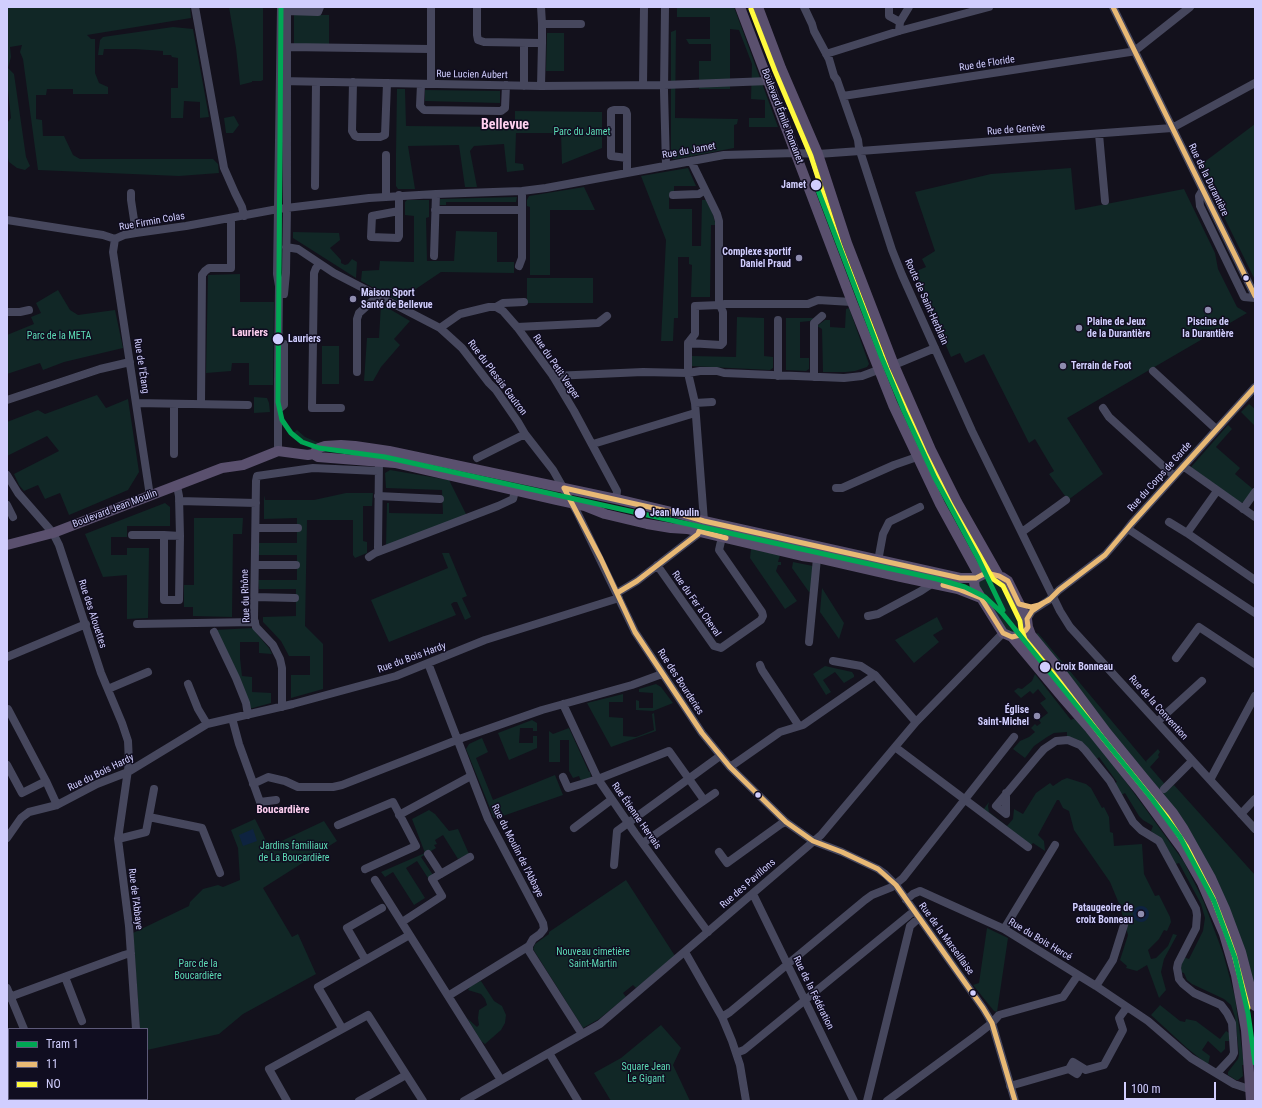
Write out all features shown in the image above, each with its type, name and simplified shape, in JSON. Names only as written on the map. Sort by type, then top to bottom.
[{"type":"main road","name":"Boulevard Émile Romanet","points":[[740,7],[878,370],[917,457],[977,577],[974,582],[975,588],[1008,635],[1090,728],[1139,790],[1183,850],[1196,871],[1209,897],[1224,934],[1236,975],[1246,1024],[1251,1101]]},
{"type":"main road","name":"Boulevard Émile Romanet","points":[[758,7],[781,68],[818,154],[848,243],[894,364],[931,450],[999,576],[1008,581],[1031,635],[1059,668],[1099,722],[1173,813],[1183,828],[1211,878],[1225,909],[1241,952],[1255,1006]]},
{"type":"main road","points":[[313,454],[319,448],[325,446],[355,446],[378,449],[616,499],[704,521],[960,578],[977,577],[986,574],[999,576]]},
{"type":"main road","points":[[279,451],[298,454],[313,454],[318,457],[379,466],[395,463],[585,506],[605,514],[647,524],[671,528],[687,528],[802,556],[958,589],[981,598]]},
{"type":"main road","name":"Boulevard Jean Moulin","points":[[7,545],[53,533],[222,468],[243,465],[279,451]]},
{"type":"main road","points":[[1008,635],[1020,636],[1027,623]]},
{"type":"street","points":[[195,7],[224,168],[242,207],[244,216]]},
{"type":"street","points":[[285,8],[318,12],[320,7]]},
{"type":"street","points":[[431,7],[431,84]]},
{"type":"street","points":[[477,7],[478,40],[484,42],[542,43]]},
{"type":"street","points":[[540,86],[542,43],[541,7]]},
{"type":"street","points":[[644,7],[644,85]]},
{"type":"street","points":[[665,7],[664,85],[666,165]]},
{"type":"street","name":"Route de Saint-Herblain","points":[[804,7],[826,54],[843,96],[892,250],[972,431],[1052,596]]},
{"type":"street","points":[[888,7],[889,16],[900,22]]},
{"type":"street","points":[[899,31],[900,22],[910,7]]},
{"type":"street","points":[[826,54],[899,31],[989,7]]},
{"type":"street","name":"Rue de la Durantière","points":[[1113,7],[1255,297]]},
{"type":"street","points":[[1134,50],[1190,7]]},
{"type":"street","points":[[279,451],[281,407],[278,381],[281,286],[286,273],[287,208],[283,81],[288,47],[285,8]]},
{"type":"street","points":[[281,286],[277,274],[285,8]]},
{"type":"street","points":[[542,24],[581,24]]},
{"type":"street","points":[[524,43],[524,86]]},
{"type":"street","points":[[288,47],[430,49]]},
{"type":"street","name":"Rue de Floride","points":[[843,96],[1134,50]]},
{"type":"street","name":"Rue Lucien Aubert","points":[[283,81],[540,86],[664,85],[769,81]]},
{"type":"street","points":[[315,186],[316,82]]},
{"type":"street","points":[[353,82],[352,131],[355,136],[358,137],[380,137],[385,135],[387,83]]},
{"type":"street","points":[[1172,128],[1255,83]]},
{"type":"street","points":[[421,84],[420,106],[424,110],[501,111],[505,108],[506,85]]},
{"type":"street","points":[[627,158],[611,156],[611,113],[614,110],[624,110],[627,114],[627,158],[627,173]]},
{"type":"street","name":"Rue de Genève","points":[[860,151],[1172,128]]},
{"type":"street","points":[[1099,134],[1105,201]]},
{"type":"street","name":"Rue du Jamet","points":[[278,209],[399,195],[522,191],[567,185],[691,160],[724,155],[796,153],[818,154],[860,151]]},
{"type":"street","points":[[386,155],[386,196]]},
{"type":"street","points":[[688,343],[721,346],[723,344],[723,312],[719,302],[719,221],[691,160]]},
{"type":"street","points":[[673,195],[699,194],[705,190]]},
{"type":"street","points":[[519,266],[522,258],[522,191]]},
{"type":"street","points":[[131,193],[136,233]]},
{"type":"street","points":[[434,256],[436,194]]},
{"type":"street","points":[[399,195],[399,211],[398,238],[371,237],[372,216],[399,211]]},
{"type":"street","name":"Rue Firmin Colas","points":[[7,220],[107,235],[115,239],[124,235],[186,226],[278,209]]},
{"type":"street","points":[[435,210],[522,210]]},
{"type":"street","points":[[201,404],[202,275],[209,268],[231,268],[231,218]]},
{"type":"street","name":"Rue de l'Étang","points":[[115,239],[113,252],[150,496]]},
{"type":"street","name":"Rue du Plessis Gautron","points":[[286,247],[298,250],[346,280],[440,328],[454,339],[500,396],[525,434],[547,462],[572,503]]},
{"type":"street","points":[[320,264],[314,273],[312,408],[341,408]]},
{"type":"street","points":[[357,372],[357,319],[359,314],[378,296]]},
{"type":"street","points":[[704,521],[695,403],[688,373],[688,343],[695,334],[695,306],[725,304],[808,304],[818,300],[852,302]]},
{"type":"street","points":[[440,328],[460,314],[489,307],[496,307],[503,303],[524,302]]},
{"type":"street","name":"Rue du Petit Verger","points":[[496,307],[503,311],[517,327],[553,376],[593,444],[617,491],[616,499]]},
{"type":"street","points":[[7,312],[29,310]]},
{"type":"street","points":[[517,327],[598,323],[607,316]]},
{"type":"street","points":[[814,377],[814,323],[822,316]]},
{"type":"street","points":[[778,320],[778,376]]},
{"type":"street","points":[[894,364],[935,348]]},
{"type":"street","points":[[7,400],[100,368],[130,362]]},
{"type":"street","points":[[553,376],[643,372],[688,373],[716,371],[724,373],[778,376],[844,378],[862,376],[878,370]]},
{"type":"street","points":[[1153,371],[1216,429]]},
{"type":"street","name":"Rue du Corps de Garde","points":[[1027,623],[1032,611],[1039,605],[1049,600],[1052,596],[1100,560],[1255,387]]},
{"type":"street","points":[[695,403],[712,402]]},
{"type":"street","points":[[136,403],[248,405]]},
{"type":"street","points":[[174,404],[174,454]]},
{"type":"street","points":[[1103,408],[1110,417],[1174,476]]},
{"type":"street","points":[[593,444],[695,413]]},
{"type":"street","points":[[477,458],[525,434]]},
{"type":"street","points":[[378,449],[378,548]]},
{"type":"street","points":[[836,488],[842,488],[894,465],[917,457]]},
{"type":"street","name":"Rue du Rhône","points":[[282,707],[282,668],[280,659],[276,650],[259,630],[255,622],[257,476],[313,468],[379,466]]},
{"type":"street","points":[[1183,466],[1255,517]]},
{"type":"street","name":"Rue des Alouettes","points":[[7,475],[18,493],[53,533],[59,545],[97,661],[128,741],[128,772]]},
{"type":"street","points":[[164,536],[164,600],[179,600],[180,536],[177,486]]},
{"type":"street","points":[[370,557],[375,553],[498,506],[513,499],[515,491]]},
{"type":"street","points":[[1188,533],[1217,491]]},
{"type":"street","points":[[1243,509],[1255,492]]},
{"type":"street","points":[[378,496],[440,499]]},
{"type":"street","points":[[1022,532],[1066,500]]},
{"type":"street","points":[[179,501],[256,503]]},
{"type":"street","name":"Rue des Bourderies","points":[[572,503],[635,632],[702,733],[730,767],[786,822],[813,841]]},
{"type":"street","points":[[7,505],[13,517]]},
{"type":"street","points":[[878,560],[883,534],[889,522],[920,506]]},
{"type":"street","points":[[1169,522],[1188,533],[1255,580]]},
{"type":"street","points":[[256,528],[298,528]]},
{"type":"street","points":[[1128,529],[1255,613]]},
{"type":"street","name":"Rue du Bois Hardy","points":[[7,838],[24,814],[34,810],[57,805],[97,784],[128,772],[207,724],[282,707],[396,676],[485,640],[618,595],[698,534],[699,531]]},
{"type":"street","points":[[132,535],[180,536]]},
{"type":"street","name":"Rue du Fer à Cheval","points":[[657,565],[714,646],[721,648],[761,620],[763,616],[762,612],[719,550],[722,537]]},
{"type":"street","points":[[809,642],[817,558]]},
{"type":"street","points":[[255,565],[296,565]]},
{"type":"street","points":[[868,616],[878,614],[922,591],[931,583]]},
{"type":"street","name":"Rue de la Convention","points":[[1052,596],[1070,627],[1255,829]]},
{"type":"street","points":[[255,597],[295,598]]},
{"type":"street","points":[[1019,604],[1031,607],[1039,605]]},
{"type":"street","points":[[137,624],[255,622]]},
{"type":"street","points":[[7,657],[86,624]]},
{"type":"street","points":[[1176,658],[1199,627],[1255,664]]},
{"type":"street","points":[[214,632],[246,702],[248,715]]},
{"type":"street","name":"Rue des Pavillons","points":[[464,1101],[600,1024],[753,894],[821,834],[916,722],[1008,635]]},
{"type":"street","points":[[833,661],[861,666],[875,675],[916,722]]},
{"type":"street","name":"Rue du Moulin de l'Abbaye","points":[[428,663],[488,819],[543,923],[544,929],[533,939],[529,946]]},
{"type":"street","points":[[760,665],[799,726]]},
{"type":"street","points":[[108,689],[148,672]]},
{"type":"street","points":[[253,784],[268,777],[285,781],[298,787],[337,786],[457,740],[563,704],[632,685],[662,674]]},
{"type":"street","points":[[730,767],[780,732],[805,724],[875,675]]},
{"type":"street","points":[[1157,722],[1202,681]]},
{"type":"street","points":[[188,684],[198,709],[207,724]]},
{"type":"street","points":[[1210,780],[1255,696]]},
{"type":"street","name":"Rue Étienne Hervais","points":[[563,704],[598,779],[611,800],[708,932]]},
{"type":"street","points":[[7,708],[46,781],[57,805]]},
{"type":"street","points":[[232,718],[239,744],[260,802],[276,800]]},
{"type":"street","points":[[722,1017],[872,895],[896,885],[905,877],[1014,737]]},
{"type":"street","points":[[1006,793],[1044,749],[1056,741],[1068,740],[1080,745],[1085,750],[1110,781],[1134,822],[1142,830],[1159,841],[1196,908],[1196,928],[1178,962],[1177,968],[1179,979],[1187,989],[1221,1005],[1232,1023],[1234,1053],[1217,1073]]},
{"type":"street","points":[[895,747],[1028,847]]},
{"type":"street","points":[[563,777],[568,788],[598,779],[669,751],[704,800]]},
{"type":"street","points":[[614,865],[617,831],[720,756]]},
{"type":"street","points":[[1164,789],[1192,761]]},
{"type":"street","points":[[7,765],[22,793],[46,781]]},
{"type":"street","name":"Rue de l'Abbaye","points":[[128,772],[118,839],[129,926],[136,1028]]},
{"type":"street","points":[[400,815],[471,776]]},
{"type":"street","points":[[118,839],[146,832],[154,789]]},
{"type":"street","points":[[643,843],[715,792]]},
{"type":"street","points":[[1241,814],[1255,799]]},
{"type":"street","points":[[574,828],[611,800]]},
{"type":"street","points":[[338,825],[393,802],[416,846],[365,869]]},
{"type":"street","points":[[149,817],[202,828],[220,873]]},
{"type":"street","points":[[719,852],[727,863],[781,824],[786,822]]},
{"type":"street","points":[[813,841],[871,865],[885,874],[896,885],[906,900]]},
{"type":"street","points":[[1004,929],[1054,845]]},
{"type":"street","points":[[428,854],[441,874]]},
{"type":"street","points":[[402,922],[442,896],[432,879],[470,857]]},
{"type":"street","points":[[375,880],[501,1080]]},
{"type":"street","name":"Rue du Bois Hercé","points":[[906,900],[913,894],[920,891],[1004,929],[1096,986],[1148,1021],[1191,1058],[1234,1084],[1250,1088]]},
{"type":"street","name":"Rue de la Fédération","points":[[753,894],[854,1101]]},
{"type":"street","name":"Rue de la Marseillaise","points":[[906,900],[983,1008],[992,1023],[1015,1101]]},
{"type":"street","points":[[365,959],[347,928],[382,908]]},
{"type":"street","points":[[736,1053],[744,1050],[914,911]]},
{"type":"street","points":[[867,1101],[910,926],[919,918]]},
{"type":"street","points":[[1096,986],[1113,960],[1124,925]]},
{"type":"street","points":[[342,1028],[318,986],[406,937]]},
{"type":"street","points":[[448,996],[529,946],[529,951],[582,1034]]},
{"type":"street","points":[[685,952],[722,1017],[736,1053],[746,1101]]},
{"type":"street","points":[[9,997],[131,953]]},
{"type":"street","points":[[888,1101],[992,1023],[999,1015],[1063,997],[1078,975]]},
{"type":"street","points":[[65,977],[82,1021]]},
{"type":"street","points":[[7,988],[9,997],[24,1028]]},
{"type":"street","points":[[1010,1086],[1069,1069],[1077,1074],[1081,1067],[1086,1070],[1104,1065],[1123,1030],[1119,1018],[1127,1007]]},
{"type":"street","points":[[287,1101],[269,1068],[342,1028],[368,1016],[423,1101]]},
{"type":"street","points":[[549,1053],[578,1101]]},
{"type":"street","points":[[359,1101],[406,1075]]},
{"type":"green space","points":[[7,7],[190,7],[191,18],[87,35],[91,39],[95,39],[95,73],[99,83],[108,87],[108,94],[73,94],[73,89],[47,89],[46,95],[36,95],[36,119],[42,120],[43,136],[64,136],[73,155],[80,159],[213,159],[218,164],[219,173],[179,176],[38,170],[23,59],[20,52],[22,45],[10,47],[11,57],[8,68],[14,74],[26,157],[30,166],[25,170],[17,168],[9,162],[7,153],[7,123],[11,118],[7,89]]},
{"type":"green space","points":[[229,7],[263,7],[263,80],[261,81],[252,81],[240,85],[236,48]]},
{"type":"green space","points":[[677,7],[734,7],[778,127],[749,127],[749,118],[765,118],[765,100],[751,99],[752,64],[739,30],[730,29],[730,89],[699,89],[699,61],[711,61],[711,44],[689,44],[686,39],[710,39],[710,17],[677,17]]},
{"type":"green space","points":[[294,15],[329,15],[329,45],[294,45]]},
{"type":"green space","points":[[173,27],[193,29],[209,117],[200,118],[200,102],[184,101],[183,118],[171,118],[171,88],[178,88],[178,58],[172,57],[171,55],[163,55],[163,51],[135,49],[104,49],[103,55],[98,55],[100,40],[103,37]]},
{"type":"green space","points":[[676,30],[675,118],[738,119],[737,124],[734,125],[734,148],[676,159],[673,159],[671,155],[671,32]]},
{"type":"green space","points":[[547,33],[564,33],[564,71],[546,71]]},
{"type":"green space","name":"Parc du Jamet","points":[[397,89],[405,89],[406,126],[515,127],[515,111],[602,112],[602,148],[562,164],[561,133],[516,133],[515,163],[523,164],[524,170],[507,172],[504,144],[474,146],[470,151],[477,187],[465,187],[459,145],[408,146],[415,189],[398,189],[396,186]]},
{"type":"green space","points":[[425,90],[500,91],[500,103],[425,101]]},
{"type":"green space","points":[[234,116],[239,125],[233,133],[226,133],[224,118]]},
{"type":"green space","points":[[1255,124],[1255,280],[1199,166]]},
{"type":"green space","points":[[688,168],[696,186],[674,186],[674,191],[669,194],[669,209],[692,209],[692,246],[701,246],[702,200],[706,200],[711,209],[716,225],[711,225],[710,297],[691,297],[692,265],[689,264],[689,257],[678,257],[678,318],[674,318],[673,341],[661,341],[666,240],[641,176]]},
{"type":"green space","name":"Plaine de Jeux de la Durantière","points":[[1071,168],[1075,210],[1184,189],[1215,253],[1218,269],[1237,307],[1247,313],[1067,418],[1103,474],[1068,500],[1049,474],[1054,471],[1035,439],[1029,443],[984,354],[965,363],[960,353],[951,357],[914,272],[926,267],[922,259],[935,251],[915,192],[991,174]]},
{"type":"green space","points":[[584,187],[595,210],[550,210],[550,275],[530,275],[530,207],[527,206],[529,196]]},
{"type":"green space","points":[[517,197],[516,202],[446,202],[446,205],[440,205],[440,199]]},
{"type":"green space","points":[[407,200],[429,200],[429,217],[426,218],[427,261],[454,261],[456,231],[497,232],[497,262],[514,262],[514,273],[441,272],[398,301],[361,281],[362,271],[379,270],[380,261],[414,262],[414,216],[405,215],[405,202]]},
{"type":"green space","points":[[293,232],[339,233],[340,240],[330,248],[341,260],[341,263],[345,265],[348,264],[352,259],[357,262],[356,278],[293,238]]},
{"type":"green space","points":[[240,274],[240,302],[274,302],[273,385],[249,385],[249,363],[232,363],[231,371],[206,373],[208,275]]},
{"type":"green space","points":[[527,278],[593,278],[593,303],[527,303]]},
{"type":"green space","name":"Parc de la META","points":[[58,290],[70,310],[78,315],[115,310],[123,348],[64,362],[43,370],[40,363],[7,374],[7,335],[34,324],[31,317],[41,313],[36,303]]},
{"type":"green space","points":[[381,304],[410,321],[394,339],[400,345],[381,367],[373,381],[364,381],[367,338],[379,338]]},
{"type":"green space","points":[[849,308],[869,364],[867,367],[855,371],[823,372],[822,329],[817,326],[825,320],[830,320],[830,327],[845,328],[846,309]]},
{"type":"green space","points":[[737,317],[764,318],[764,356],[773,357],[773,368],[770,370],[691,366],[692,356],[736,357]]},
{"type":"green space","points":[[786,318],[814,318],[810,321],[800,322],[800,358],[809,358],[809,369],[806,371],[786,370]]},
{"type":"green space","points":[[322,346],[339,346],[339,384],[322,384]]},
{"type":"green space","points":[[97,395],[106,408],[128,399],[139,472],[128,490],[69,515],[60,493],[45,499],[38,485],[24,491],[19,485],[14,474],[59,451],[47,436],[7,456],[7,422],[38,410],[45,414]]},
{"type":"green space","points":[[254,397],[267,398],[270,412],[254,413]]},
{"type":"green space","points":[[1249,404],[1255,409],[1254,425],[1241,412]]},
{"type":"green space","points":[[1228,425],[1232,429],[1216,447],[1240,468],[1235,474],[1253,489],[1244,502],[1240,503],[1191,467]]},
{"type":"green space","points":[[297,430],[305,437],[319,443],[313,448],[301,443],[291,435]]},
{"type":"green space","points":[[452,467],[557,491],[555,497],[451,474]]},
{"type":"green space","points":[[390,470],[449,480],[467,516],[386,547],[387,503],[389,503],[389,513],[443,514],[442,490],[386,488],[385,473]]},
{"type":"green space","points":[[346,493],[373,493],[372,506],[363,506],[363,541],[367,542],[367,553],[355,558],[353,555],[353,520],[307,520],[305,626],[323,644],[323,689],[291,698],[291,675],[310,675],[310,656],[289,656],[281,641],[263,622],[263,617],[296,616],[296,589],[259,589],[258,580],[297,580],[297,555],[258,555],[259,543],[297,543],[297,518],[264,519],[264,495],[265,500],[314,500]]},
{"type":"green space","points":[[165,503],[170,507],[170,526],[127,526],[127,537],[111,537],[111,555],[127,555],[127,548],[149,548],[148,618],[127,619],[127,575],[103,577],[85,534]]},
{"type":"green space","points":[[194,518],[243,518],[242,534],[233,534],[232,617],[193,616],[193,607],[184,607],[184,585],[194,585]]},
{"type":"green space","points":[[749,534],[825,551],[824,557],[748,540]]},
{"type":"green space","points":[[751,549],[780,555],[778,562],[781,562],[781,565],[778,565],[776,571],[797,601],[785,609],[750,558]]},
{"type":"green space","points":[[828,551],[913,570],[911,576],[827,558]]},
{"type":"green space","points":[[442,553],[449,553],[467,596],[462,598],[471,617],[465,620],[457,602],[454,602],[451,604],[456,615],[389,642],[371,600],[448,568]]},
{"type":"green space","points":[[793,562],[813,566],[811,591],[809,592],[792,568]]},
{"type":"green space","points":[[984,577],[1004,583],[1025,623],[1017,633],[1007,632],[978,587],[979,582]]},
{"type":"green space","points":[[822,588],[844,623],[839,639],[820,612]]},
{"type":"green space","points":[[937,617],[943,629],[933,635],[939,642],[914,663],[895,640]]},
{"type":"green space","points":[[253,628],[272,654],[259,653],[259,642],[240,642],[242,676],[252,677],[252,692],[271,693],[271,703],[249,709],[215,630]]},
{"type":"green space","points":[[1038,633],[1147,763],[1146,761],[1158,749],[1160,752],[1158,755],[1159,757],[1150,767],[1169,789],[1174,785],[1255,875],[1255,990],[1237,929],[1150,780],[1034,635]]},
{"type":"green space","points":[[825,666],[852,672],[854,677],[844,683],[835,672],[823,680],[831,692],[826,695],[813,674]]},
{"type":"green space","points":[[1035,674],[1071,720],[1075,718],[1118,771],[1184,862],[1203,900],[1223,953],[1235,997],[1244,1065],[1242,1065],[1243,1076],[1238,1080],[1228,1075],[1228,1072],[1238,1059],[1239,1055],[1235,1017],[1231,1005],[1224,999],[1192,984],[1187,980],[1184,973],[1180,972],[1183,957],[1189,959],[1203,931],[1205,918],[1201,904],[1179,863],[1176,864],[1163,841],[1151,831],[1153,826],[1139,816],[1125,793],[1121,795],[1114,784],[1117,782],[1099,757],[1097,759],[1079,740],[1067,737],[1067,732],[1054,733],[1034,746],[1025,758],[1013,749],[1020,741],[1029,737],[1035,732],[1031,728],[1035,724],[1037,726],[1041,723],[1039,720],[1048,713],[1040,703],[1046,699],[1038,689],[1033,694],[1030,691],[1021,698],[1014,691],[1018,688],[1022,689],[1032,681]]},
{"type":"green space","points":[[656,684],[661,687],[673,703],[653,711],[636,710],[636,700],[639,701],[639,708],[653,708],[653,693],[639,692],[639,689]]},
{"type":"green space","points":[[623,694],[623,702],[609,702],[609,717],[623,718],[623,736],[636,737],[654,730],[652,714],[654,713],[656,731],[611,747],[587,703]]},
{"type":"green space","points":[[532,720],[537,723],[537,731],[533,731],[533,728],[520,728],[519,743],[533,743],[533,736],[537,736],[537,748],[509,760],[498,733]]},
{"type":"green space","points":[[569,728],[589,772],[590,771],[591,778],[581,781],[579,776],[573,778],[569,771],[569,740],[560,740],[560,762],[549,762],[549,731],[553,734]]},
{"type":"green space","points":[[482,738],[488,752],[476,758],[493,800],[555,775],[563,795],[500,817],[499,815],[494,818],[466,749],[469,744]]},
{"type":"green space","points":[[1067,778],[1086,784],[1091,788],[1102,808],[1104,807],[1109,817],[1110,832],[1113,833],[1114,846],[1142,844],[1144,874],[1155,896],[1159,895],[1171,922],[1167,931],[1164,930],[1159,939],[1148,950],[1151,959],[1156,958],[1168,946],[1173,934],[1177,935],[1164,959],[1161,972],[1166,990],[1159,998],[1147,965],[1137,971],[1126,968],[1127,966],[1120,960],[1128,935],[1120,906],[1110,882],[1074,830],[1069,811],[1063,808],[1059,800],[1057,800],[1038,835],[1044,841],[1045,851],[1033,843],[1030,846],[983,810],[989,802],[989,812],[1007,826],[1013,819],[1014,809],[1023,814],[1036,793],[1050,783],[1053,786]]},
{"type":"green space","points":[[429,810],[435,814],[449,831],[458,829],[469,854],[458,859],[443,835],[435,840],[437,844],[434,845],[436,848],[421,857],[433,875],[428,878],[417,861],[406,868],[425,898],[414,905],[393,872],[385,877],[381,872],[425,853],[412,819]]},
{"type":"green space","name":"Parc de la Boucardière","points":[[255,819],[269,847],[324,821],[337,841],[263,888],[292,937],[298,934],[316,974],[243,1014],[219,1034],[148,1050],[148,1028],[140,1028],[133,933],[189,906],[190,902],[203,889],[218,885],[223,887],[240,880],[238,848],[231,830]]},
{"type":"green space","name":"Nouveau cimetière Saint-Martin","points":[[626,880],[675,956],[636,988],[633,985],[623,993],[626,997],[599,1019],[583,1028],[533,949],[535,944],[549,934],[549,932]]},
{"type":"green space","points":[[987,928],[1008,938],[997,1012],[994,1011],[973,985],[979,983]]},
{"type":"green space","points":[[481,981],[494,1001],[502,1006],[506,1015],[505,1023],[501,1030],[485,1044],[481,1041],[467,1018],[477,1027],[479,1025],[479,1010],[487,1005],[481,994],[468,990],[471,985]]},
{"type":"green space","points":[[1160,1005],[1180,1021],[1185,1022],[1186,1019],[1196,1021],[1220,1039],[1226,1031],[1229,1033],[1229,1041],[1225,1041],[1225,1049],[1221,1053],[1208,1041],[1202,1050],[1210,1056],[1208,1065],[1151,1015]]},
{"type":"green space","name":"Square Jean Le Gigant","points":[[661,1025],[681,1048],[673,1065],[690,1101],[611,1101],[594,1073],[621,1058]]},
{"type":"water","points":[[253,829],[257,841],[243,846],[239,835]]},
{"type":"water","name":"Pataugeoire de croix Bonneau","points":[[1141,906],[1147,908],[1149,914],[1147,920],[1141,922],[1135,920],[1133,914],[1135,908]]},
{"type":"tram line","name":"1","points":[[281,7],[278,402],[282,420],[291,433],[302,442],[319,448],[385,457],[937,579],[965,587],[985,597],[1002,613],[1152,799],[1180,837],[1214,901],[1235,958],[1248,1013],[1255,1063]]},
{"type":"tram line","points":[[752,7],[819,184]]},
{"type":"tram line","name":"1","points":[[816,185],[881,356],[904,411],[935,478],[978,558],[1003,610]]},
{"type":"tram line","points":[[1068,690],[1082,713]]},
{"type":"transit line","name":"11","points":[[1113,7],[1255,296]]},
{"type":"transit line","name":"NO","points":[[751,9],[775,71],[811,156],[840,246],[887,368],[925,453],[951,505],[993,579],[1003,586],[1020,621],[1025,639],[1167,817],[1186,846],[1213,898],[1234,954],[1248,1008]]},
{"type":"transit line","name":"11","points":[[564,488],[960,578],[976,578],[986,573],[999,576],[1008,581],[1019,604],[1031,607],[1049,600],[1059,590],[1105,555],[1255,387]]},
{"type":"transit line","name":"11","points":[[564,488],[601,559],[635,632],[702,733],[730,767],[786,822],[813,841],[842,852],[878,869],[896,885],[992,1023],[1015,1101]]},
{"type":"transit line","name":"11","points":[[617,593],[637,581],[698,534],[699,531],[726,538]]},
{"type":"transit line","name":"11","points":[[943,585],[981,598],[1003,633],[1012,637],[1020,635],[1026,630],[1028,627],[1027,619],[1032,611],[1048,600]]},
{"type":"place","name":"Jamet","points":[[816,185]]},
{"type":"place","name":"Complexe sportif Daniel Praud","points":[[799,258]]},
{"type":"place","name":"Maison Sport Santé de Bellevue","points":[[353,299]]},
{"type":"place","name":"Piscine de la Durantière","points":[[1208,310]]},
{"type":"place","name":"Plaine de Jeux de la Durantière","points":[[1079,328]]},
{"type":"place","name":"Lauriers","points":[[278,339]]},
{"type":"place","name":"Terrain de Foot","points":[[1063,366]]},
{"type":"place","name":"Jean Moulin","points":[[640,513]]},
{"type":"place","name":"Croix Bonneau","points":[[1045,667]]},
{"type":"place","name":"Église Saint-Michel","points":[[1037,716]]},
{"type":"place","name":"Pataugeoire de croix Bonneau","points":[[1141,914]]},
{"type":"district","name":"Bellevue","points":[[505,125]]},
{"type":"district","name":"Lauriers","points":[[250,333]]},
{"type":"district","name":"Boucardière","points":[[283,810]]},
{"type":"park label","name":"Jardins familiaux de La Boucardière","points":[[294,852]]}]
